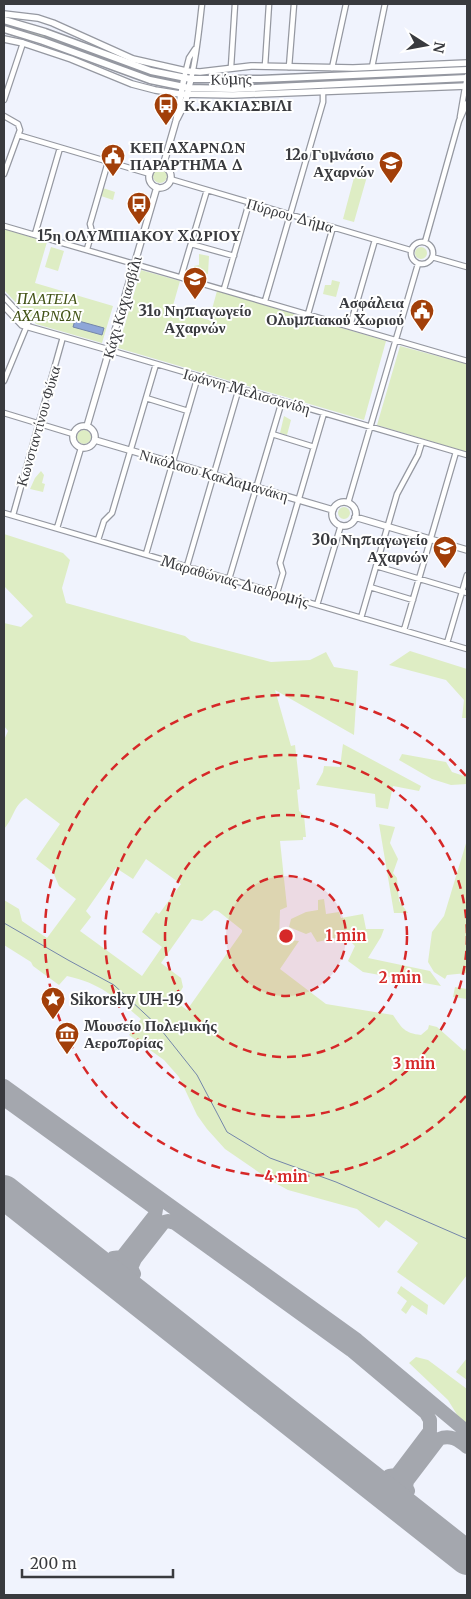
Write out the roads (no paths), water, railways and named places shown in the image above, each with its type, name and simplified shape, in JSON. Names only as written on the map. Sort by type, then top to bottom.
[{"type":"main road","name":"Κύμης","points":[[4,20],[45,32],[151,71],[188,75],[261,79],[467,70]]},
{"type":"main road","name":"Κύμης","points":[[4,30],[43,41],[143,78],[185,91],[467,78]]},
{"type":"street","points":[[164,166],[185,91],[189,58],[195,49],[202,4]]},
{"type":"street","points":[[231,67],[236,4]]},
{"type":"street","points":[[265,66],[269,4]]},
{"type":"street","points":[[290,67],[294,4]]},
{"type":"street","points":[[332,68],[346,4]]},
{"type":"street","points":[[372,67],[385,4]]},
{"type":"street","points":[[4,14],[38,18],[53,22],[133,59],[188,75],[231,67],[332,68],[467,63]]},
{"type":"street","points":[[4,39],[23,43],[71,59],[132,84],[154,90],[232,96],[466,86]]},
{"type":"street","points":[[4,100],[23,43]]},
{"type":"street","points":[[425,242],[459,121],[467,78]]},
{"type":"street","points":[[265,302],[323,102],[323,91]]},
{"type":"street","points":[[459,121],[467,104]]},
{"type":"street","points":[[4,116],[18,124],[20,130],[4,174]]},
{"type":"street","points":[[18,135],[150,174]]},
{"type":"street","points":[[35,234],[60,148]]},
{"type":"street","points":[[87,249],[92,232],[90,224],[108,162]]},
{"type":"street","points":[[156,166],[164,166],[170,172],[170,179],[165,186],[157,187],[152,183],[150,174],[156,166]]},
{"type":"street","name":"Πύρρου Δήμα","points":[[170,179],[410,250]]},
{"type":"street","name":"Κάχι Καχιασβίλι","points":[[87,426],[157,187]]},
{"type":"street","points":[[181,277],[207,190]]},
{"type":"street","points":[[224,289],[249,202]]},
{"type":"street","points":[[4,226],[467,361]]},
{"type":"street","points":[[308,314],[333,227]]},
{"type":"street","points":[[350,326],[375,240]]},
{"type":"street","points":[[417,242],[425,242],[432,249],[432,257],[426,263],[418,264],[411,258],[410,250],[417,242]]},
{"type":"street","points":[[191,244],[234,256]]},
{"type":"street","points":[[432,257],[467,267]]},
{"type":"street","points":[[348,503],[418,264]]},
{"type":"street","points":[[4,297],[28,321],[4,381]]},
{"type":"street","points":[[4,306],[22,326],[27,327]]},
{"type":"street","name":"Ιωάννη Μελισσανίδη","points":[[27,327],[467,455]]},
{"type":"street","name":"Κωνσταντίνου Φύκα","points":[[13,515],[63,337]]},
{"type":"street","points":[[98,540],[104,520],[112,513],[156,364]]},
{"type":"street","points":[[146,554],[198,376]]},
{"type":"street","points":[[187,566],[239,388]]},
{"type":"street","points":[[146,398],[188,411]]},
{"type":"street","points":[[230,579],[282,401]]},
{"type":"street","points":[[4,413],[73,434]]},
{"type":"street","points":[[277,593],[282,572],[280,564],[324,413]]},
{"type":"street","points":[[87,426],[93,430],[95,440],[88,448],[81,448],[74,442],[73,434],[77,428],[87,426]]},
{"type":"street","points":[[272,434],[314,447]]},
{"type":"street","name":"Νικόλαου Κακλαμανάκη","points":[[95,440],[333,510]]},
{"type":"street","points":[[361,618],[397,494],[418,455],[422,442]]},
{"type":"street","points":[[57,528],[81,448]]},
{"type":"street","points":[[404,630],[456,452]]},
{"type":"street","points":[[341,502],[348,503],[353,507],[355,517],[350,524],[341,525],[334,519],[333,510],[341,502]]},
{"type":"street","name":"Μαραθώνιας Διαδρομής","points":[[4,512],[467,649]]},
{"type":"street","points":[[355,517],[467,550]]},
{"type":"street","points":[[317,605],[341,525]]},
{"type":"street","points":[[376,566],[465,592]]},
{"type":"street","points":[[447,643],[465,592],[467,575]]},
{"type":"street","points":[[370,587],[413,600]]},
{"type":"water","points":[[75,320],[104,328],[102,335],[73,327]]},
{"type":"waterway","points":[[4,923],[114,985],[158,1026],[197,1075],[227,1132],[270,1158],[336,1182],[467,1239]]},
{"type":"place","name":"Κ.ΚΑΚΙΑΣΒΙΛΙ","points":[[166,126]]},
{"type":"place","name":"ΚΕΠ ΑΧΑΡΝΩΝ ΠΑΡΑΡΤΗΜΑ Δ","points":[[113,177]]},
{"type":"place","name":"12ο Γυμνάσιο Αχαρνών","points":[[391,184]]},
{"type":"place","name":"15η ΟΛΥΜΠΙΑΚΟΥ ΧΩΡΙΟΥ","points":[[139,225]]},
{"type":"place","name":"31ο Νηπιαγωγείο Αχαρνών","points":[[195,300]]},
{"type":"place","name":"Ασφάλεια Ολυμπιακού Χωριού","points":[[422,332]]},
{"type":"place","name":"30ο Νηπιαγωγείο Αχαρνών","points":[[445,569]]},
{"type":"place","name":"Sikorsky UH-19","points":[[53,1020]]},
{"type":"place","name":"Μουσείο Πολεμικής Αεροπορίας","points":[[67,1055]]},
{"type":"park label","name":"ΠΛΑΤΕΙΑ ΑΧΑΡΝΩΝ","points":[[47,306]]}]
